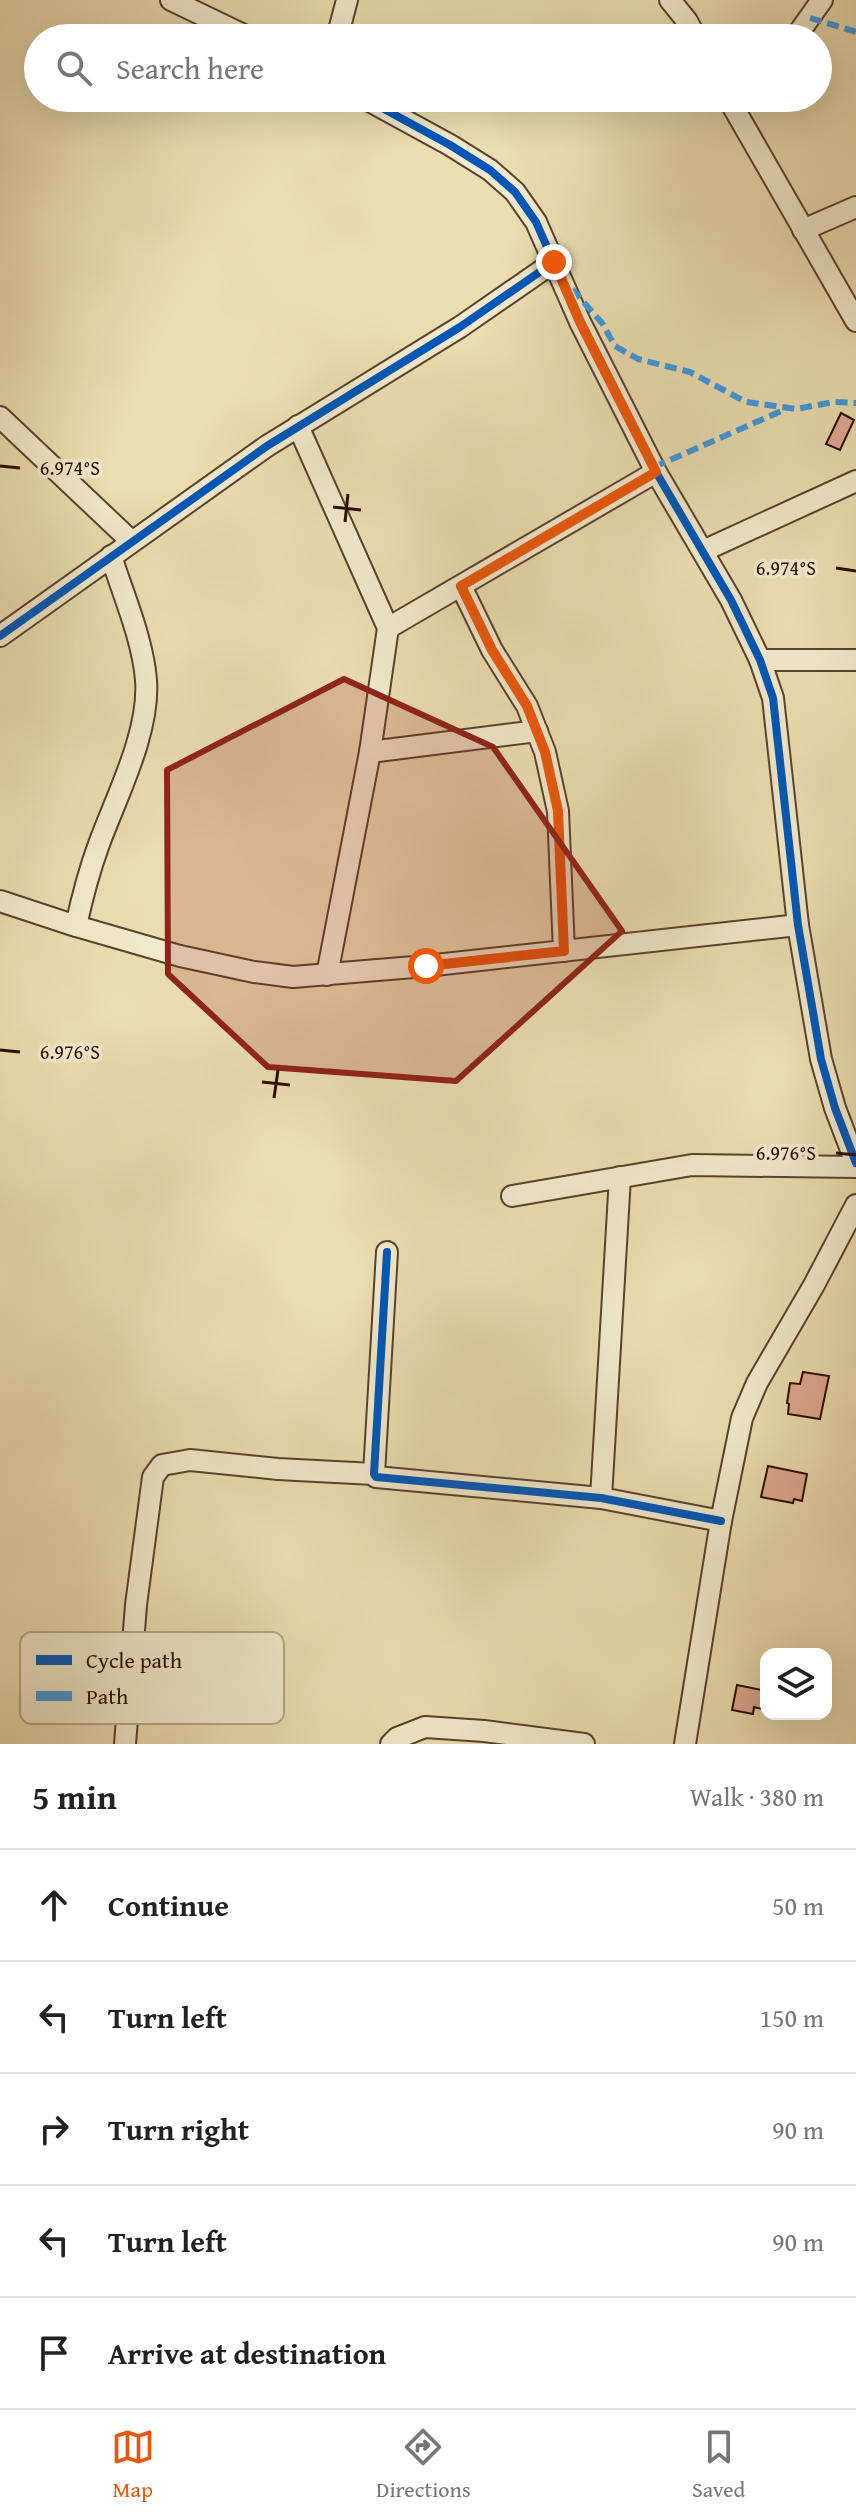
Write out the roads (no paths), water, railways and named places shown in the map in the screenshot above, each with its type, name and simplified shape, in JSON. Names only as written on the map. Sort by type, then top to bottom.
[{"type":"street","points":[[171,0],[221,24]]},
{"type":"street","points":[[341,24],[347,0]]},
{"type":"street","points":[[670,0],[689,24]]},
{"type":"street","points":[[805,24],[822,0]]},
{"type":"street","points":[[390,112],[450,145],[498,177],[515,192],[536,222],[580,322],[656,472],[731,600],[760,660],[773,698],[798,925],[821,1059],[856,1165],[692,1165],[512,1196]]},
{"type":"street","points":[[737,112],[856,321]]},
{"type":"street","points":[[803,230],[856,207]]},
{"type":"street","points":[[0,636],[267,446],[460,327],[554,262]]},
{"type":"street","points":[[0,417],[131,541]]},
{"type":"street","points":[[298,426],[388,628],[370,752],[327,975]]},
{"type":"street","points":[[388,628],[656,472]]},
{"type":"street","points":[[703,551],[856,481]]},
{"type":"street","points":[[76,926],[86,884],[139,734],[146,703],[146,678],[141,654],[111,556]]},
{"type":"street","points":[[461,586],[492,650],[527,706],[545,752],[558,811],[564,951]]},
{"type":"street","points":[[760,660],[856,660]]},
{"type":"street","points":[[370,752],[537,731]]},
{"type":"street","points":[[0,901],[180,956],[293,977],[798,925]]},
{"type":"street","points":[[601,1498],[620,1177]]},
{"type":"street","points":[[685,1744],[721,1521],[742,1418],[757,1383],[855,1210]]},
{"type":"street","points":[[828,1259],[856,1246]]},
{"type":"street","points":[[374,1474],[387,1252]]},
{"type":"street","points":[[134,1632],[153,1477],[162,1465],[190,1460],[374,1474],[383,1480],[601,1498],[721,1521]]},
{"type":"street","points":[[125,1744],[127,1724]]},
{"type":"street","points":[[391,1744],[397,1738],[425,1727],[584,1744]]}]
